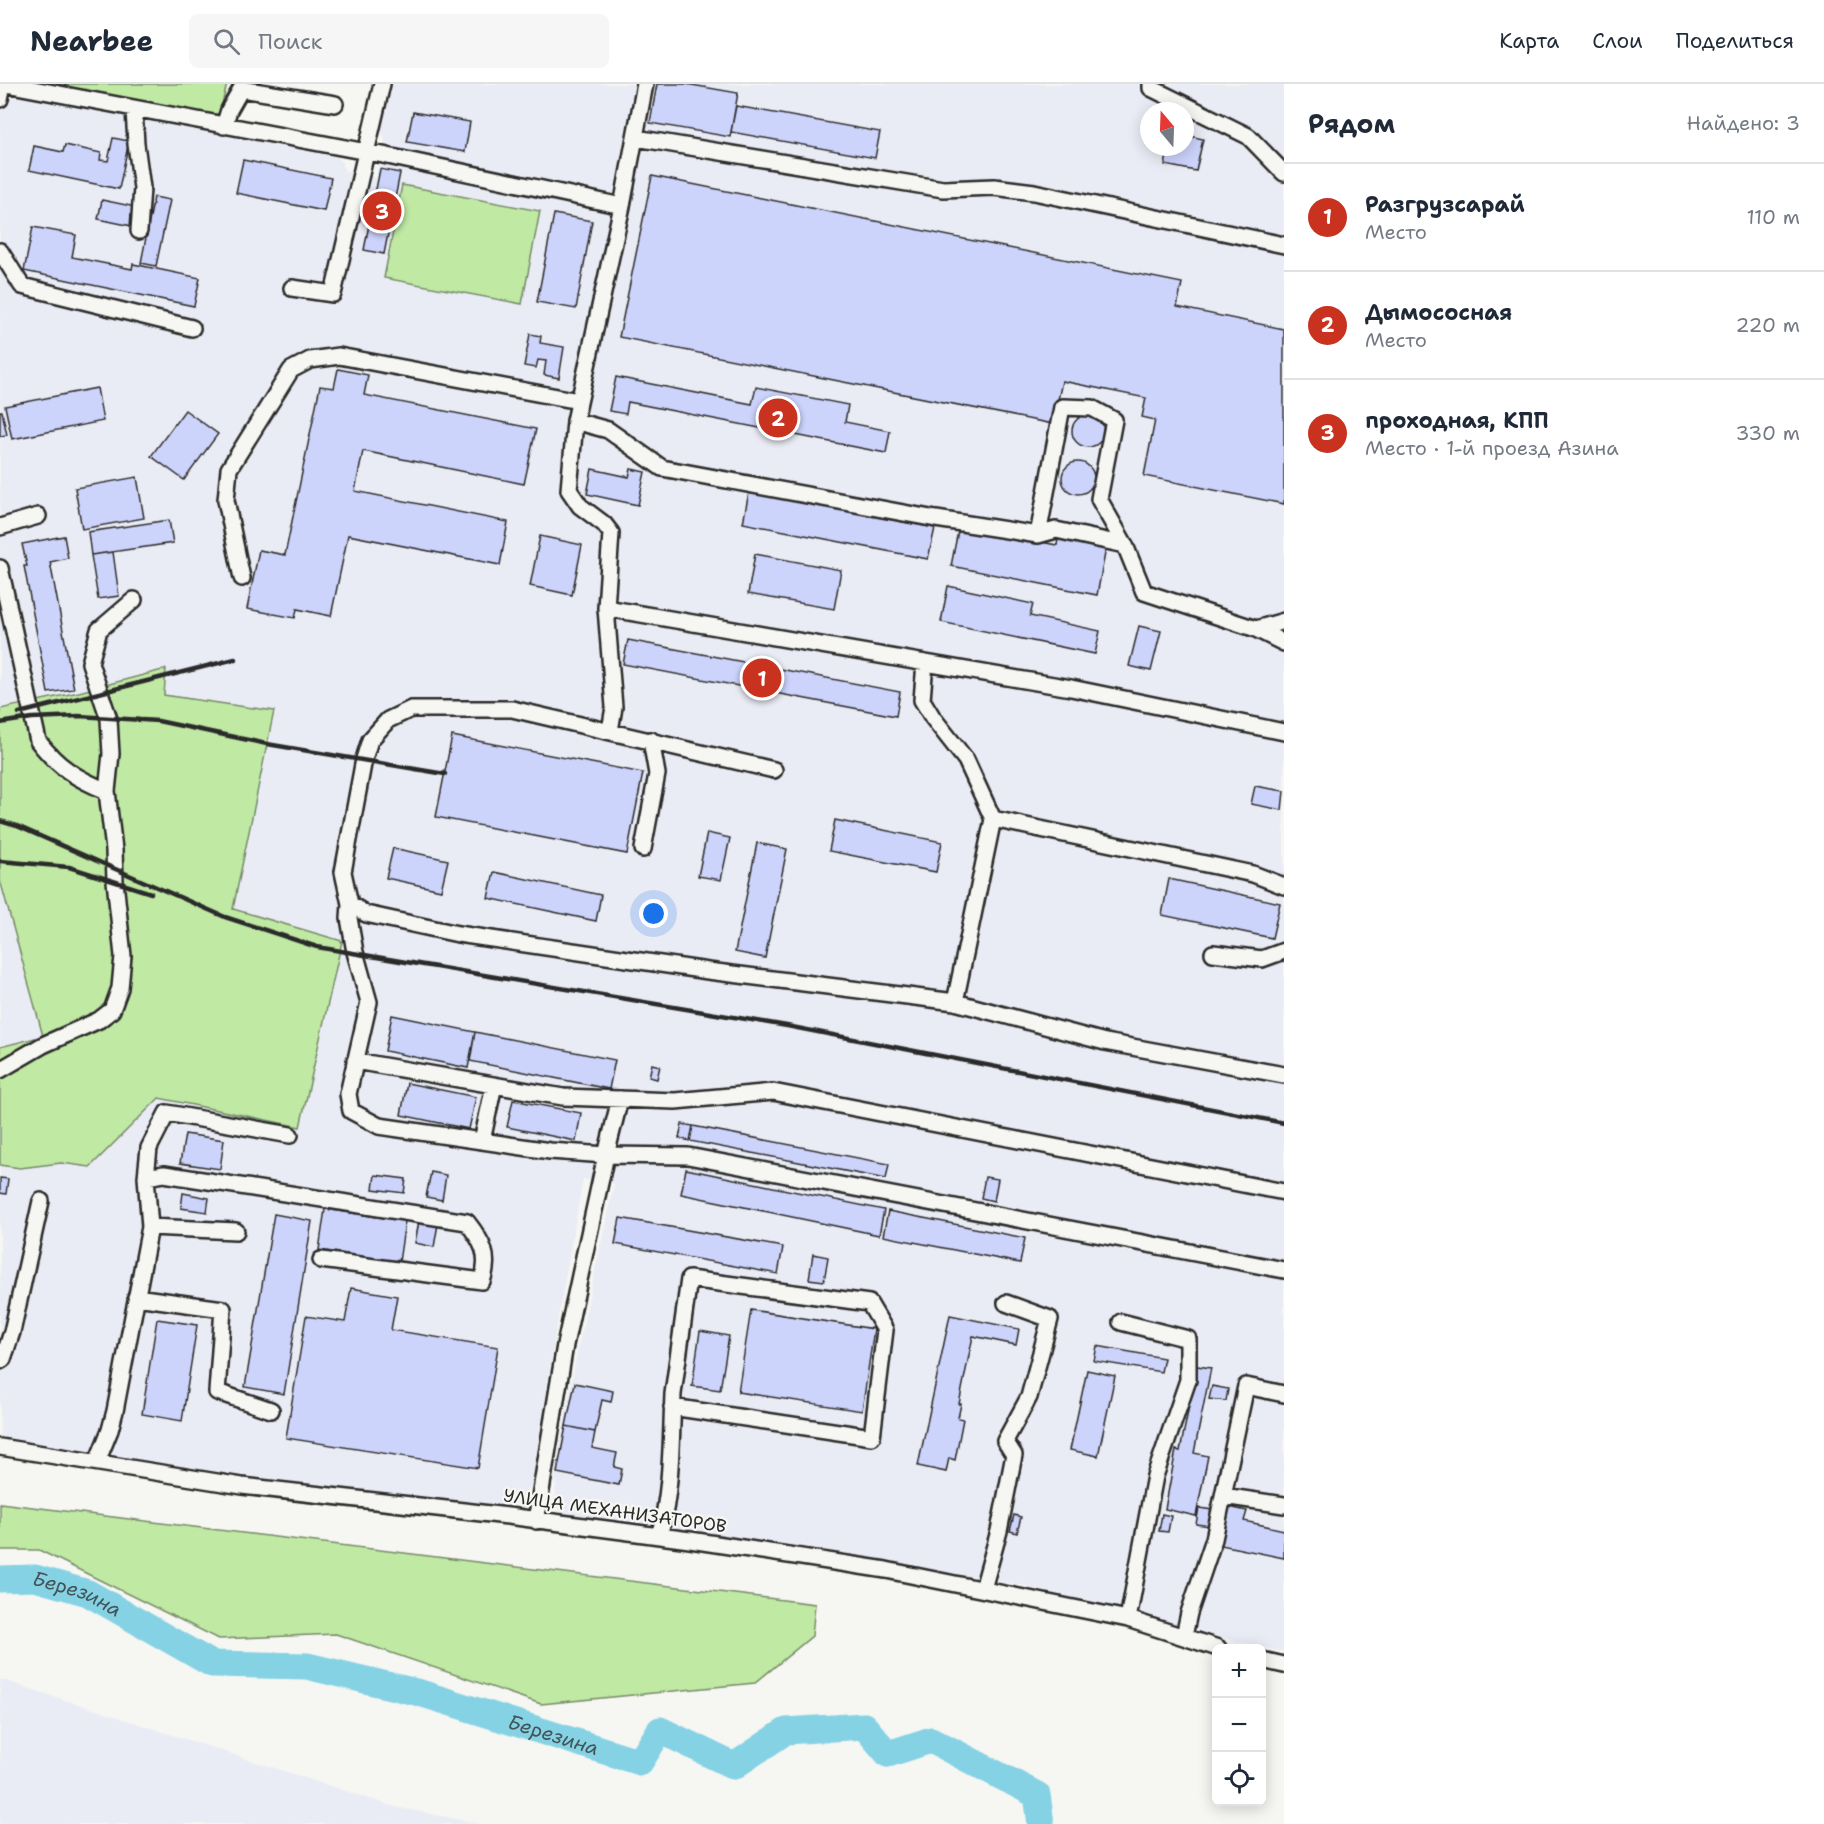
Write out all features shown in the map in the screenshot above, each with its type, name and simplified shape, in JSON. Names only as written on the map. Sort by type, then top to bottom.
[{"type":"street","points":[[0,99],[4,84],[43,88],[134,109],[367,153],[622,206]]},
{"type":"street","points":[[292,288],[333,294],[382,84]]},
{"type":"street","points":[[610,731],[614,707],[606,608],[611,533],[604,524],[580,506],[569,490],[575,421],[622,206],[645,84]]},
{"type":"street","points":[[1151,84],[1151,88],[1248,136],[1284,173]]},
{"type":"street","points":[[224,126],[229,110],[241,89],[335,104]]},
{"type":"street","points":[[134,109],[142,188],[139,231]]},
{"type":"street","points":[[636,138],[943,189],[994,187],[1034,192],[1284,245]]},
{"type":"street","points":[[0,251],[22,286],[192,328]]},
{"type":"street","points":[[242,578],[226,500],[229,469],[291,370],[310,360],[339,356],[579,402]]},
{"type":"street","points":[[1038,535],[1062,407],[1092,408],[1114,420],[1098,499],[1125,545],[1144,592],[1256,629],[1284,643]]},
{"type":"street","points":[[575,421],[608,430],[662,468],[936,519],[1038,535],[1056,530],[1125,545]]},
{"type":"street","points":[[0,526],[38,516]]},
{"type":"street","points":[[0,568],[38,741],[52,759],[79,779],[108,791]]},
{"type":"street","points":[[0,1070],[43,1045],[99,1020],[112,1010],[120,988],[123,956],[108,791],[111,754],[109,719],[90,663],[99,630],[134,600]]},
{"type":"street","points":[[606,608],[1071,688],[1284,732]]},
{"type":"street","points":[[1256,629],[1284,621]]},
{"type":"street","points":[[925,663],[922,700],[966,760],[993,819],[955,1002]]},
{"type":"street","points":[[774,770],[512,709],[411,709],[388,720],[370,740],[364,759],[343,872],[350,904],[349,918],[355,952],[369,1002],[348,1094],[351,1110],[379,1126],[550,1151],[606,1155],[688,1156],[1284,1270]]},
{"type":"street","points":[[643,849],[657,774],[651,740]]},
{"type":"street","points":[[993,819],[1253,874],[1284,886]]},
{"type":"street","points":[[350,904],[366,914],[458,934],[708,971],[955,1002],[1105,1042],[1284,1075]]},
{"type":"street","points":[[1213,953],[1262,959],[1284,951]]},
{"type":"street","points":[[355,1061],[563,1097],[675,1101],[773,1092],[1284,1192]]},
{"type":"street","points":[[482,1141],[494,1085]]},
{"type":"street","points":[[536,1521],[565,1345],[620,1099]]},
{"type":"street","points":[[97,1462],[115,1411],[150,1227],[146,1177],[149,1148],[167,1113],[290,1135]]},
{"type":"street","points":[[146,1177],[164,1174],[467,1222],[482,1240],[486,1269],[482,1281],[321,1260]]},
{"type":"street","points":[[0,1361],[3,1359],[12,1332],[41,1201]]},
{"type":"street","points":[[150,1227],[236,1231]]},
{"type":"street","points":[[659,1536],[664,1518],[671,1464],[672,1407],[689,1279],[869,1303],[885,1330],[872,1437],[672,1407]]},
{"type":"street","points":[[136,1297],[223,1309],[216,1392],[271,1410]]},
{"type":"street","points":[[983,1590],[999,1531],[1014,1455],[1005,1441],[1029,1397],[1050,1319],[1006,1303]]},
{"type":"street","points":[[1121,1322],[1188,1339],[1188,1380],[1155,1476],[1128,1619]]},
{"type":"street","points":[[1184,1636],[1189,1613],[1214,1539],[1246,1386],[1284,1394]]},
{"type":"street","name":"УЛИЦА МЕХАНИЗАТОРОВ","points":[[0,1447],[242,1486],[508,1516],[886,1570],[1128,1619],[1212,1646]]},
{"type":"street","points":[[1223,1496],[1284,1505]]},
{"type":"street","points":[[1266,1661],[1284,1665]]},
{"type":"shaded area","points":[[387,84],[1284,84],[1284,1652],[1266,1648],[1266,1644],[1249,1644],[1210,1635],[1138,1613],[1019,1585],[788,1544],[567,1517],[556,1505],[555,1473],[578,1347],[614,1184],[583,1179],[532,1483],[521,1500],[507,1507],[156,1465],[0,1437],[0,1165],[20,1168],[61,1163],[90,1167],[159,1097],[300,1127],[342,942],[233,909],[274,711],[164,695],[166,670],[0,709],[0,91],[337,157],[343,163],[344,170],[376,178],[378,166],[381,167],[385,139],[381,131]]},
{"type":"shaded area","points":[[0,880],[43,1036],[0,1047]]},
{"type":"shaded area","points":[[0,1679],[395,1807],[482,1824],[0,1824]]},
{"type":"green space","points":[[55,84],[227,84],[219,116]]},
{"type":"green space","points":[[402,185],[540,211],[522,304],[384,278]]},
{"type":"green space","points":[[166,669],[164,695],[274,711],[233,909],[342,941],[300,1127],[159,1098],[90,1167],[61,1163],[20,1168],[0,1165],[0,1047],[43,1036],[0,880],[0,709],[79,692]]},
{"type":"green space","points":[[0,1503],[815,1604],[812,1636],[755,1683],[541,1704],[336,1634],[219,1639],[39,1550],[0,1550]]},
{"type":"building","points":[[657,84],[686,84],[738,93],[730,137],[650,123]]},
{"type":"building","points":[[736,106],[880,132],[875,158],[731,132]]},
{"type":"building","points":[[413,112],[470,122],[465,152],[407,142]]},
{"type":"building","points":[[1194,137],[1203,139],[1196,171],[1165,165],[1167,156],[1194,156]]},
{"type":"building","points":[[113,138],[129,141],[119,189],[29,170],[34,146],[63,152],[65,145],[101,153],[100,160],[108,161]]},
{"type":"building","points":[[243,160],[331,178],[324,211],[236,193]]},
{"type":"building","points":[[380,169],[400,173],[384,254],[364,250]]},
{"type":"building","points":[[652,176],[1182,283],[1177,307],[1284,329],[1284,504],[1144,476],[1155,420],[1142,417],[1146,398],[1062,381],[1053,424],[619,337]]},
{"type":"building","points":[[154,197],[170,200],[156,266],[141,263]]},
{"type":"building","points":[[102,200],[136,207],[132,226],[98,219]]},
{"type":"building","points":[[554,214],[592,221],[576,309],[537,302]]},
{"type":"building","points":[[33,227],[76,235],[72,257],[132,269],[133,264],[200,278],[194,306],[24,271]]},
{"type":"building","points":[[530,334],[541,336],[540,343],[564,347],[559,378],[544,375],[546,361],[538,360],[536,368],[524,366]]},
{"type":"building","points":[[338,369],[368,375],[364,395],[536,429],[524,484],[363,451],[355,491],[508,522],[500,565],[348,535],[331,616],[297,609],[295,618],[247,609],[259,550],[285,555],[320,386],[334,388]]},
{"type":"building","points":[[616,377],[752,404],[756,387],[848,405],[845,422],[890,431],[886,453],[628,402],[626,414],[609,411]]},
{"type":"building","points":[[97,388],[103,421],[12,439],[5,406]]},
{"type":"building","points":[[185,410],[218,434],[184,480],[151,456]]},
{"type":"building","points":[[0,411],[2,411],[7,435],[0,436]]},
{"type":"building","points":[[1088,415],[1099,420],[1104,431],[1099,442],[1088,447],[1077,442],[1072,431],[1077,420]]},
{"type":"building","points":[[1078,462],[1090,466],[1094,478],[1090,490],[1078,494],[1066,490],[1062,478],[1066,466]]},
{"type":"building","points":[[592,469],[629,477],[631,469],[645,472],[638,505],[587,494]]},
{"type":"building","points":[[137,477],[144,518],[82,529],[75,488]]},
{"type":"building","points":[[749,492],[935,528],[928,559],[743,523]]},
{"type":"building","points":[[169,520],[173,543],[91,555],[88,532]]},
{"type":"building","points":[[959,526],[1057,545],[1059,534],[1107,543],[1097,595],[951,566]]},
{"type":"building","points":[[64,536],[68,558],[50,562],[74,689],[48,693],[24,566],[27,566],[22,544]]},
{"type":"building","points":[[540,536],[582,545],[572,595],[530,586]]},
{"type":"building","points":[[113,552],[119,596],[98,599],[91,555]]},
{"type":"building","points":[[755,554],[841,570],[834,609],[748,594]]},
{"type":"building","points":[[948,586],[1033,604],[1030,616],[1100,631],[1095,654],[941,622]]},
{"type":"building","points":[[1139,626],[1161,631],[1151,671],[1129,666]]},
{"type":"building","points":[[628,640],[900,692],[896,716],[623,664]]},
{"type":"building","points":[[452,736],[643,773],[627,854],[436,817]]},
{"type":"building","points":[[1255,786],[1284,791],[1282,810],[1251,804]]},
{"type":"building","points":[[835,820],[942,842],[936,872],[829,851]]},
{"type":"building","points":[[707,833],[730,838],[721,880],[698,876]]},
{"type":"building","points":[[757,843],[787,849],[765,958],[735,952]]},
{"type":"building","points":[[393,848],[448,860],[441,890],[386,878]]},
{"type":"building","points":[[494,872],[601,895],[596,921],[488,898]]},
{"type":"building","points":[[1169,879],[1280,903],[1272,938],[1162,915]]},
{"type":"building","points":[[392,1015],[475,1032],[468,1068],[385,1051]]},
{"type":"building","points":[[475,1032],[615,1060],[609,1089],[470,1061]]},
{"type":"building","points":[[652,1064],[660,1066],[657,1079],[649,1077]]},
{"type":"building","points":[[407,1083],[476,1097],[469,1129],[401,1115]]},
{"type":"building","points":[[513,1100],[581,1113],[576,1141],[507,1127]]},
{"type":"building","points":[[682,1124],[693,1126],[690,1141],[679,1138]]},
{"type":"building","points":[[693,1126],[889,1164],[886,1179],[690,1141]]},
{"type":"building","points":[[185,1134],[224,1140],[220,1169],[180,1163]]},
{"type":"building","points":[[686,1169],[884,1210],[879,1235],[681,1194]]},
{"type":"building","points":[[431,1172],[446,1175],[442,1200],[426,1197]]},
{"type":"building","points":[[375,1175],[406,1179],[404,1193],[373,1189]]},
{"type":"building","points":[[985,1177],[998,1179],[994,1201],[981,1198]]},
{"type":"building","points":[[0,1178],[8,1179],[6,1194],[0,1193]]},
{"type":"building","points":[[183,1193],[209,1198],[207,1212],[181,1208]]},
{"type":"building","points":[[325,1209],[405,1221],[399,1262],[319,1250]]},
{"type":"building","points":[[888,1211],[1025,1238],[1020,1263],[883,1236]]},
{"type":"building","points":[[274,1214],[312,1221],[284,1394],[245,1387]]},
{"type":"building","points":[[620,1218],[783,1247],[778,1274],[615,1244]]},
{"type":"building","points":[[419,1221],[438,1224],[434,1247],[415,1243]]},
{"type":"building","points":[[813,1254],[828,1257],[824,1281],[809,1279]]},
{"type":"building","points":[[351,1288],[397,1296],[391,1330],[498,1347],[478,1468],[286,1438],[306,1316],[345,1322]]},
{"type":"building","points":[[751,1310],[874,1329],[862,1411],[738,1392]]},
{"type":"building","points":[[950,1315],[1019,1329],[1016,1345],[973,1336],[959,1404],[961,1404],[958,1418],[963,1419],[955,1460],[949,1458],[946,1472],[918,1466]]},
{"type":"building","points":[[157,1319],[197,1325],[182,1421],[142,1414]]},
{"type":"building","points":[[700,1331],[729,1336],[720,1390],[692,1386]]},
{"type":"building","points":[[1097,1346],[1164,1358],[1161,1372],[1094,1361]]},
{"type":"building","points":[[1197,1366],[1211,1368],[1194,1453],[1208,1456],[1196,1516],[1165,1509],[1176,1450],[1180,1451]]},
{"type":"building","points":[[1087,1370],[1115,1376],[1098,1456],[1070,1450]]},
{"type":"building","points":[[575,1383],[613,1391],[611,1402],[602,1400],[595,1432],[566,1426]]},
{"type":"building","points":[[1212,1386],[1228,1389],[1226,1401],[1209,1399]]},
{"type":"building","points":[[566,1426],[595,1432],[592,1448],[617,1453],[614,1467],[622,1469],[619,1485],[557,1473]]},
{"type":"building","points":[[1229,1507],[1247,1511],[1244,1521],[1284,1530],[1284,1558],[1221,1545]]},
{"type":"building","points":[[1199,1508],[1213,1510],[1210,1526],[1196,1524]]},
{"type":"building","points":[[1162,1514],[1171,1516],[1168,1532],[1159,1531]]},
{"type":"building","points":[[1014,1515],[1021,1517],[1017,1533],[1010,1531]]},
{"type":"waterway","name":"Березина","points":[[0,1579],[35,1578],[88,1593],[212,1664],[307,1666],[420,1693],[640,1762],[660,1730],[734,1766],[786,1731],[864,1726],[888,1754],[931,1740],[1037,1795],[1041,1824]]},
{"type":"railway","points":[[19,713],[235,659]]},
{"type":"railway","points":[[0,723],[32,718],[79,716],[158,721],[267,744],[445,774]]},
{"type":"railway","points":[[0,821],[17,826],[225,917],[317,947],[787,1026],[1284,1123]]},
{"type":"railway","points":[[0,861],[69,867],[151,893]]},
{"type":"place","name":"проходная, КПП","points":[[382,211]]},
{"type":"place","name":"Дымососная","points":[[778,418]]},
{"type":"place","name":"Разгрузсарай","points":[[762,678]]}]
